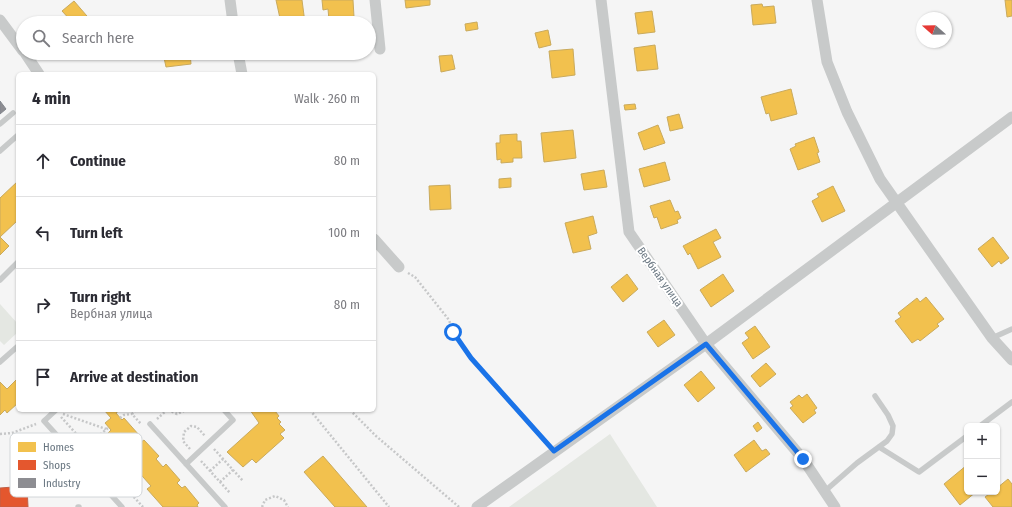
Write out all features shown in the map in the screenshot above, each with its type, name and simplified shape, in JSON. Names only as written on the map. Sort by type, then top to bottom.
[{"type":"street","points":[[230,0],[232,16]]},
{"type":"street","points":[[375,0],[380,49]]},
{"type":"street","name":"Вербная улица","points":[[601,0],[629,232],[706,344],[803,459],[835,507]]},
{"type":"street","points":[[817,0],[827,62],[847,112],[880,178],[992,338],[1012,360]]},
{"type":"street","points":[[0,20],[16,42]]},
{"type":"street","points":[[29,60],[38,72]]},
{"type":"street","points":[[239,60],[242,72]]},
{"type":"street","points":[[477,507],[706,344],[1012,117]]},
{"type":"street","points":[[376,241],[399,267]]},
{"type":"lane","points":[[0,124],[13,113]]},
{"type":"lane","points":[[0,151],[16,137]]},
{"type":"lane","points":[[0,280],[16,264]]},
{"type":"lane","points":[[992,338],[1012,329]]},
{"type":"lane","points":[[0,362],[16,348]]},
{"type":"lane","points":[[825,491],[879,447],[892,434],[893,426],[888,415],[875,396]]},
{"type":"lane","points":[[984,423],[1012,402]]},
{"type":"lane","points":[[54,412],[44,421],[55,433]]},
{"type":"lane","points":[[186,464],[233,420],[226,412]]},
{"type":"lane","points":[[150,424],[224,507]]},
{"type":"lane","points":[[879,447],[919,472],[964,438]]},
{"type":"lane","points":[[113,497],[122,507]]},
{"type":"path","points":[[399,267],[415,278],[449,320],[453,332],[471,358],[554,451]]},
{"type":"path","points":[[58,412],[76,433]]},
{"type":"path","points":[[62,412],[108,428],[102,433]]},
{"type":"path","points":[[312,412],[389,507]]},
{"type":"path","points":[[352,412],[376,436],[459,507]]},
{"type":"path","points":[[120,418],[124,415],[132,414],[145,428]]},
{"type":"path","points":[[12,433],[44,421]]},
{"type":"path","points":[[0,434],[10,433]]},
{"type":"path","points":[[210,471],[223,459]]},
{"type":"path","points":[[220,482],[233,470]]},
{"type":"path","points":[[262,507],[265,500],[275,496],[284,500],[288,507]]},
{"type":"path","points":[[134,497],[143,507]]},
{"type":"shaded area","points":[[0,304],[16,322],[16,334],[4,345],[0,341]]},
{"type":"shaded area","points":[[610,434],[657,507],[509,507]]},
{"type":"building: Homes","points":[[276,0],[302,0],[304,16],[279,16]]},
{"type":"building: Homes","points":[[322,0],[353,0],[354,16],[329,16],[328,9],[323,10]]},
{"type":"building: Homes","points":[[405,0],[430,0],[430,5],[406,8]]},
{"type":"building: Homes","points":[[1005,0],[1012,0],[1012,16],[1007,17]]},
{"type":"building: Homes","points":[[74,1],[87,16],[67,16],[62,11]]},
{"type":"building: Homes","points":[[762,4],[763,7],[774,6],[776,23],[753,25],[751,5]]},
{"type":"building: Homes","points":[[652,11],[655,32],[638,34],[635,13]]},
{"type":"building: Homes","points":[[477,22],[478,29],[466,31],[465,24]]},
{"type":"building: Homes","points":[[548,30],[551,45],[539,48],[535,33]]},
{"type":"building: Homes","points":[[655,45],[658,69],[637,71],[634,48]]},
{"type":"building: Homes","points":[[573,49],[575,75],[552,78],[549,51]]},
{"type":"building: Homes","points":[[452,55],[455,69],[441,72],[439,56]]},
{"type":"building: Homes","points":[[164,60],[191,60],[191,64],[166,67]]},
{"type":"building: Homes","points":[[791,89],[797,114],[771,121],[769,113],[766,114],[761,97]]},
{"type":"building: Homes","points":[[635,104],[636,109],[625,110],[624,105]]},
{"type":"building: Homes","points":[[679,114],[683,128],[670,131],[667,117]]},
{"type":"building: Homes","points":[[658,125],[665,143],[644,150],[638,133]]},
{"type":"building: Homes","points":[[573,130],[576,158],[544,162],[541,133]]},
{"type":"building: Homes","points":[[517,134],[517,141],[521,141],[522,158],[513,158],[513,162],[501,163],[501,159],[497,160],[496,143],[500,143],[500,135]]},
{"type":"building: Homes","points":[[814,137],[819,152],[817,153],[820,162],[798,170],[790,149],[796,146],[795,144]]},
{"type":"building: Homes","points":[[665,162],[670,180],[644,187],[639,169]]},
{"type":"building: Homes","points":[[604,170],[607,187],[584,190],[581,174]]},
{"type":"building: Homes","points":[[511,178],[511,187],[499,188],[499,179]]},
{"type":"building: Homes","points":[[16,183],[16,222],[0,237],[0,198]]},
{"type":"building: Homes","points":[[450,185],[451,209],[430,210],[429,186]]},
{"type":"building: Homes","points":[[833,186],[845,211],[822,222],[812,201],[819,197],[817,194]]},
{"type":"building: Homes","points":[[670,200],[675,212],[678,211],[681,218],[677,220],[678,223],[661,229],[657,217],[654,218],[650,206]]},
{"type":"building: Homes","points":[[593,216],[597,233],[588,236],[591,249],[573,253],[565,223]]},
{"type":"building: Homes","points":[[716,229],[721,238],[713,242],[721,257],[698,269],[690,253],[688,255],[683,246]]},
{"type":"building: Homes","points":[[0,237],[9,246],[0,255]]},
{"type":"building: Homes","points":[[993,237],[1009,258],[1001,264],[999,261],[992,267],[978,249]]},
{"type":"building: Homes","points":[[627,274],[638,289],[623,302],[611,287]]},
{"type":"building: Homes","points":[[723,274],[734,291],[711,307],[700,290]]},
{"type":"building: Homes","points":[[926,297],[944,319],[937,324],[939,326],[920,341],[918,339],[912,343],[895,321],[901,317],[898,313],[917,298],[920,302]]},
{"type":"building: Homes","points":[[664,320],[675,335],[658,347],[647,332]]},
{"type":"building: Homes","points":[[755,326],[770,347],[753,359],[742,343],[749,338],[745,333]]},
{"type":"building: Homes","points":[[766,363],[776,374],[760,387],[751,376]]},
{"type":"building: Homes","points":[[701,371],[715,388],[698,402],[684,385]]},
{"type":"building: Homes","points":[[16,380],[16,405],[7,413],[5,410],[0,415],[0,382],[7,389]]},
{"type":"building: Homes","points":[[807,394],[817,408],[814,410],[816,413],[803,423],[790,408],[793,406],[790,402],[799,395],[802,398]]},
{"type":"building: Homes","points":[[106,412],[117,412],[116,413],[122,420],[124,418],[137,433],[108,433],[111,430],[105,423],[111,418]]},
{"type":"building: Homes","points":[[251,412],[276,412],[279,416],[277,418],[281,422],[279,424],[285,430],[280,434],[284,438],[256,463],[252,459],[243,467],[227,452],[259,423]]},
{"type":"building: Homes","points":[[758,422],[762,428],[757,432],[753,426]]},
{"type":"building: Homes","points":[[144,440],[159,456],[156,459],[163,467],[166,464],[180,480],[177,483],[182,488],[185,486],[199,503],[197,505],[198,507],[163,507],[147,489],[151,486],[142,476],[142,441]]},
{"type":"building: Homes","points":[[754,440],[762,451],[766,449],[770,454],[746,472],[734,455]]},
{"type":"building: Homes","points":[[323,456],[367,507],[335,507],[304,472]]},
{"type":"building: Homes","points":[[964,467],[964,495],[972,495],[960,505],[944,484]]},
{"type":"building: Homes","points":[[1008,479],[1012,484],[1012,507],[993,507],[985,497],[988,495],[1000,495],[1000,486]]},
{"type":"building: Shops","points":[[10,487],[10,497],[28,497],[28,507],[0,507],[0,488]]},
{"type":"building: Industry","points":[[0,101],[6,109],[0,114]]},
{"type":"route","points":[[453,332],[471,358],[554,451],[706,344],[803,459]]}]
